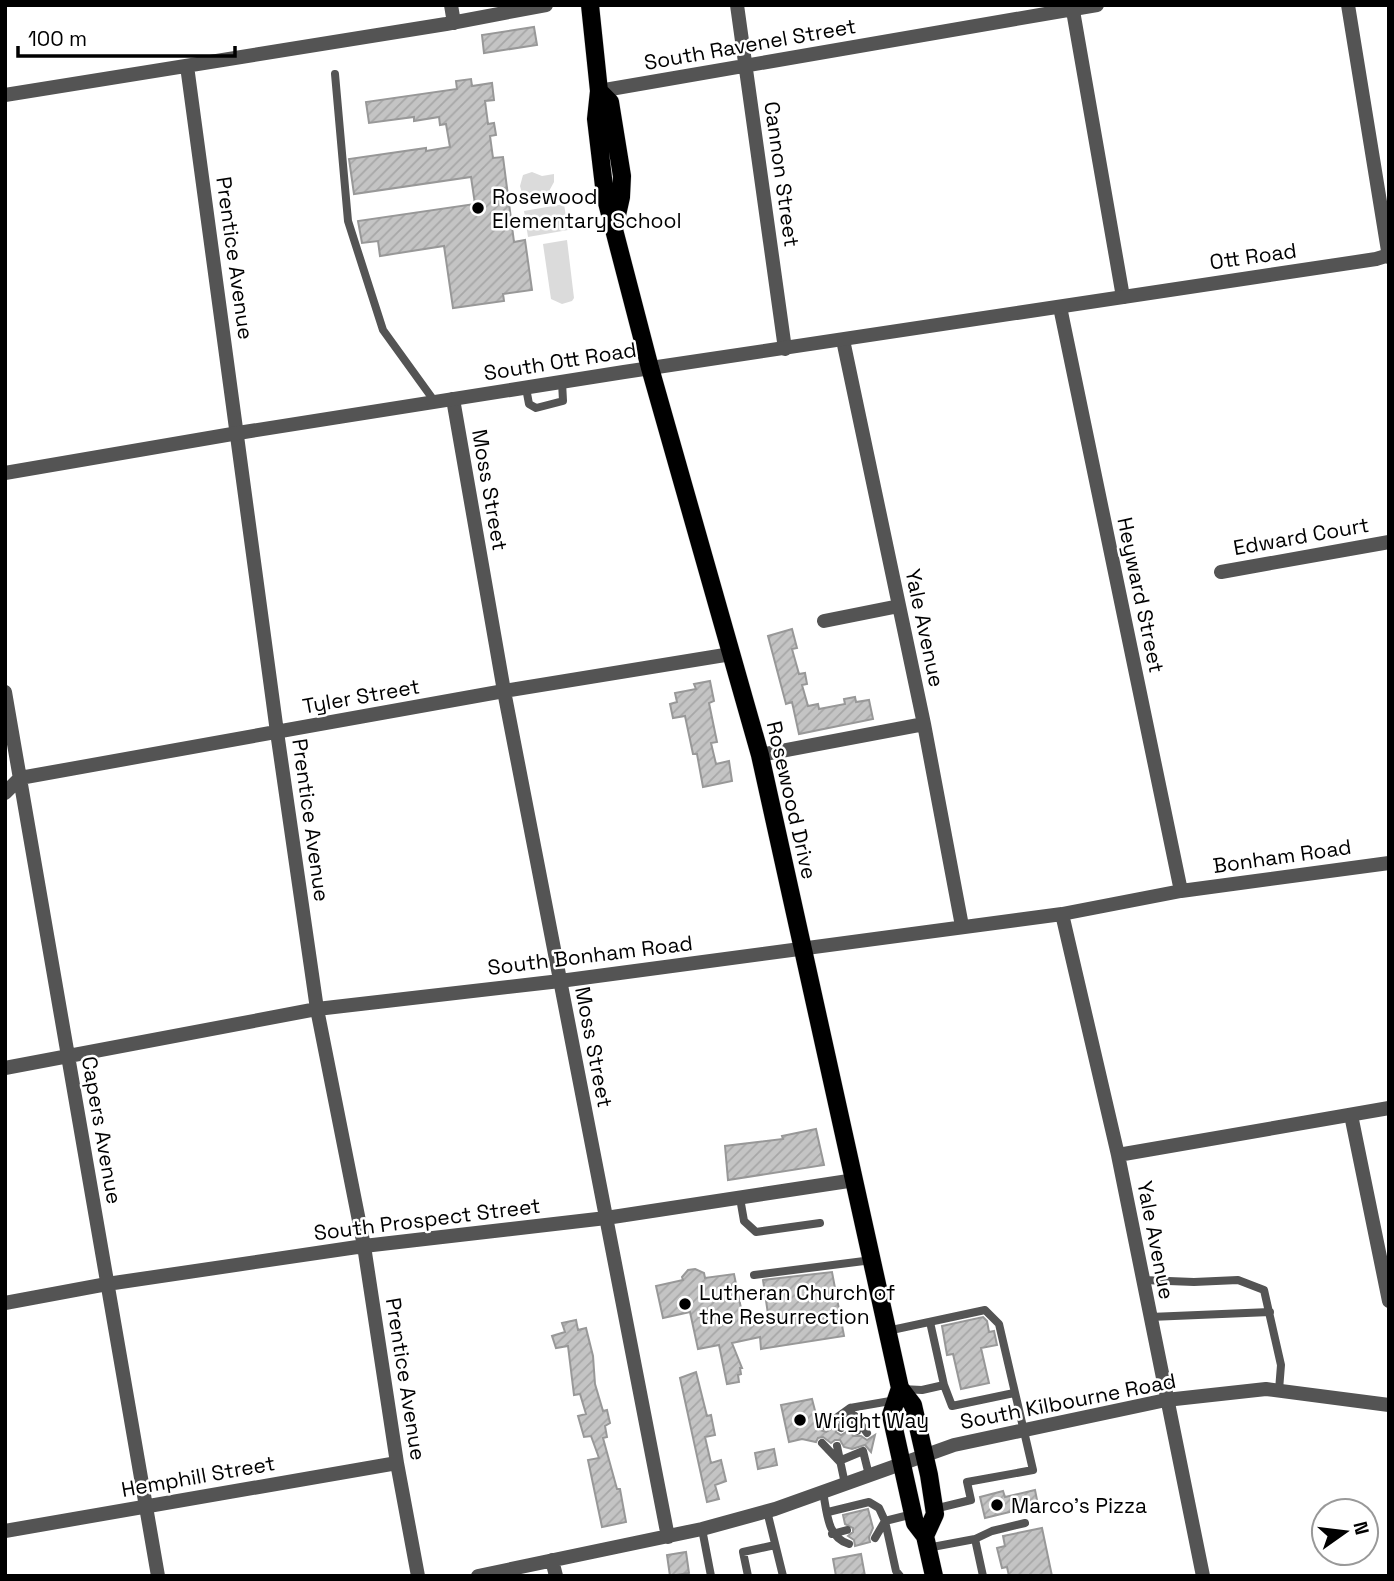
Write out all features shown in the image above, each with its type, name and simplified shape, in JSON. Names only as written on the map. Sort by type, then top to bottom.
[{"type":"main road","name":"Rosewood Drive","points":[[590,5],[599,91],[610,102],[622,176],[621,197],[614,227],[650,368],[760,755],[887,1331],[898,1394],[891,1415],[901,1464],[915,1523],[926,1542],[931,1574]]},
{"type":"main road","name":"Rosewood Drive","points":[[898,1394],[913,1405],[925,1455],[935,1514],[926,1542]]},
{"type":"street","points":[[451,5],[454,23]]},
{"type":"street","points":[[5,94],[454,23],[546,5]]},
{"type":"street","name":"Cannon Street","points":[[737,5],[785,349]]},
{"type":"street","name":"South Ravenel Street","points":[[599,91],[1072,7],[1097,5]]},
{"type":"street","points":[[1348,5],[1389,256]]},
{"type":"street","points":[[1072,7],[1123,297]]},
{"type":"street","name":"Prentice Avenue","points":[[187,66],[317,1009],[364,1246],[397,1463],[418,1576]]},
{"type":"street","name":"Ott Road","points":[[1123,297],[1389,256]]},
{"type":"street","name":"South Ott Road","points":[[5,473],[526,387],[1123,297]]},
{"type":"street","name":"Heyward Street","points":[[1060,307],[1181,891]]},
{"type":"street","name":"Yale Avenue","points":[[842,340],[924,724],[962,926]]},
{"type":"street","name":"Moss Street","points":[[453,399],[504,691],[668,1537]]},
{"type":"street","name":"Edward Court","points":[[1221,572],[1389,542]]},
{"type":"street","points":[[824,621],[899,606]]},
{"type":"street","name":"Tyler Street","points":[[20,778],[504,691],[731,654]]},
{"type":"street","name":"Capers Avenue","points":[[6,699],[158,1576]]},
{"type":"street","points":[[760,755],[924,724]]},
{"type":"street","points":[[5,793],[20,778]]},
{"type":"street","name":"Bonham Road","points":[[1181,891],[1389,863]]},
{"type":"street","name":"South Bonham Road","points":[[5,1068],[317,1009],[560,981],[1062,914],[1181,891]]},
{"type":"street","name":"Yale Avenue","points":[[1062,914],[1118,1155],[1203,1576]]},
{"type":"street","points":[[1118,1155],[1389,1108]]},
{"type":"street","points":[[1351,1115],[1389,1301]]},
{"type":"street","name":"South Prospect Street","points":[[5,1303],[107,1284],[364,1246],[606,1218],[855,1180]]},
{"type":"street","name":"South Kilbourne Road","points":[[478,1576],[702,1529],[767,1511],[954,1445],[1166,1400],[1266,1389],[1389,1405]]},
{"type":"street","name":"Hemphill Street","points":[[5,1531],[397,1463]]},
{"type":"street","points":[[552,1560],[556,1576]]},
{"type":"lane","points":[[335,74],[348,221],[383,330],[435,402]]},
{"type":"lane","points":[[526,387],[529,404],[536,408],[563,401],[562,382]]},
{"type":"lane","points":[[740,1198],[744,1221],[756,1231],[820,1223]]},
{"type":"lane","points":[[754,1275],[872,1260]]},
{"type":"lane","points":[[1143,1280],[1238,1280],[1264,1290],[1281,1364],[1279,1390]]},
{"type":"lane","points":[[887,1331],[985,1310],[999,1324],[1033,1470],[967,1482],[971,1500],[934,1509]]},
{"type":"lane","points":[[1150,1317],[1270,1312]]},
{"type":"lane","points":[[930,1322],[944,1385],[952,1405],[1014,1393]]},
{"type":"lane","points":[[825,1426],[850,1408],[898,1394],[944,1385]]},
{"type":"lane","points":[[841,1428],[850,1408]]},
{"type":"lane","points":[[850,1408],[857,1431]]},
{"type":"lane","points":[[850,1408],[867,1433]]},
{"type":"lane","points":[[822,1443],[839,1461]]},
{"type":"lane","points":[[837,1446],[845,1484]]},
{"type":"lane","points":[[839,1461],[854,1449]]},
{"type":"lane","points":[[839,1461],[863,1451],[869,1475]]},
{"type":"lane","points":[[823,1492],[832,1534],[841,1542],[849,1544]]},
{"type":"lane","points":[[828,1512],[869,1502],[879,1508],[885,1521],[896,1571],[900,1576]]},
{"type":"lane","points":[[767,1511],[783,1576]]},
{"type":"lane","points":[[873,1524],[913,1514]]},
{"type":"lane","points":[[876,1538],[885,1521]]},
{"type":"lane","points":[[926,1542],[975,1539],[992,1531],[1025,1522]]},
{"type":"lane","points":[[702,1529],[711,1576]]},
{"type":"lane","points":[[832,1534],[847,1530]]},
{"type":"lane","points":[[975,1539],[983,1576]]},
{"type":"lane","points":[[748,1576],[743,1552],[775,1545]]},
{"type":"shaded area","points":[[532,172],[542,176],[554,174],[554,182],[548,193],[523,197],[520,186],[523,175]]},
{"type":"shaded area","points":[[564,204],[568,230],[528,237],[524,211]]},
{"type":"shaded area","points":[[567,240],[574,298],[562,304],[551,299],[543,244]]},
{"type":"building","points":[[534,27],[537,45],[484,53],[482,35]]},
{"type":"building","points":[[471,79],[472,86],[492,83],[494,100],[485,101],[488,124],[494,123],[496,135],[490,136],[493,158],[503,157],[514,242],[525,240],[532,290],[503,294],[504,301],[453,308],[444,246],[380,256],[378,241],[362,243],[358,221],[475,204],[471,177],[354,194],[349,159],[450,147],[446,124],[440,125],[439,117],[414,121],[414,117],[369,123],[366,102],[457,89],[456,81]]},
{"type":"building","points":[[792,629],[797,648],[792,649],[799,674],[805,673],[807,684],[802,685],[808,706],[818,704],[819,709],[845,704],[844,699],[855,697],[856,702],[869,700],[873,719],[799,734],[792,702],[786,704],[768,636]]},
{"type":"building","points":[[710,681],[714,701],[709,703],[717,742],[711,743],[716,764],[729,761],[732,781],[703,787],[697,754],[693,754],[685,716],[673,718],[670,704],[677,702],[675,693],[696,689],[694,684]]},
{"type":"building","points":[[816,1129],[824,1165],[728,1180],[725,1146],[783,1139],[782,1136]]},
{"type":"building","points":[[695,1269],[704,1273],[705,1278],[734,1274],[743,1318],[768,1314],[763,1280],[832,1272],[844,1336],[761,1349],[760,1337],[732,1343],[742,1368],[741,1374],[738,1375],[739,1382],[727,1384],[719,1345],[698,1349],[690,1312],[663,1318],[656,1286],[683,1280],[682,1277],[688,1270]]},
{"type":"building","points":[[983,1317],[987,1321],[989,1332],[994,1331],[997,1345],[981,1348],[989,1383],[961,1389],[953,1354],[947,1355],[942,1326]]},
{"type":"building","points":[[576,1320],[578,1330],[586,1328],[593,1356],[595,1384],[603,1411],[607,1410],[610,1423],[605,1426],[607,1437],[603,1438],[617,1489],[620,1489],[626,1522],[602,1527],[588,1460],[599,1458],[591,1436],[584,1437],[578,1416],[586,1414],[580,1394],[574,1395],[568,1346],[556,1348],[552,1336],[565,1332],[562,1323]]},
{"type":"building","points":[[696,1372],[707,1416],[711,1415],[715,1435],[705,1437],[711,1463],[721,1460],[726,1481],[715,1485],[719,1499],[707,1502],[680,1378]]},
{"type":"building","points":[[812,1399],[820,1430],[826,1432],[835,1427],[836,1432],[841,1435],[850,1430],[853,1436],[861,1436],[867,1440],[875,1435],[871,1452],[865,1445],[852,1449],[844,1447],[840,1440],[831,1443],[823,1437],[816,1442],[802,1439],[789,1442],[781,1405]]},
{"type":"building","points":[[774,1449],[777,1465],[758,1469],[755,1453]]},
{"type":"building","points":[[1035,1490],[1038,1505],[985,1518],[980,1497],[1003,1491],[1005,1497]]},
{"type":"building","points":[[868,1509],[873,1528],[870,1542],[855,1546],[854,1540],[848,1536],[853,1532],[853,1528],[845,1524],[843,1515]]},
{"type":"building","points":[[1042,1528],[1052,1576],[1009,1576],[1007,1567],[1002,1568],[997,1548],[1005,1546],[1003,1536]]},
{"type":"building","points":[[686,1552],[689,1573],[670,1576],[667,1555]]},
{"type":"building","points":[[861,1554],[865,1576],[836,1576],[833,1559]]},
{"type":"place","name":"Rosewood Elementary School","points":[[478,208]]},
{"type":"place","name":"Lutheran Church of the Resurrection","points":[[685,1304]]},
{"type":"place","name":"Wright Way","points":[[800,1420]]},
{"type":"place","name":"Marco's Pizza","points":[[997,1505]]}]
